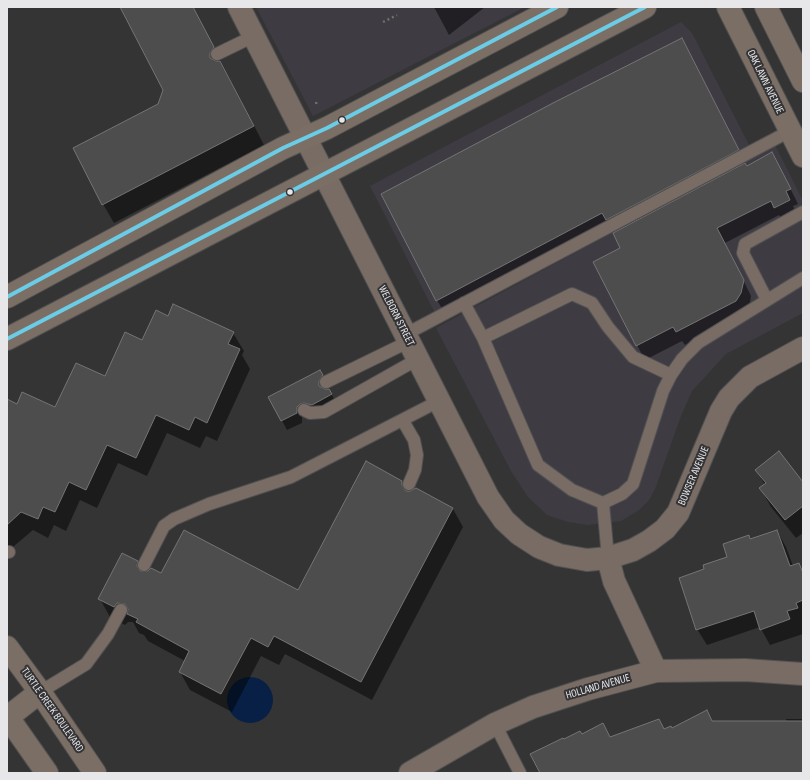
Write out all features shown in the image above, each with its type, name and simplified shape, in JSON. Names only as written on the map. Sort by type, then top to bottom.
[{"type":"main road","points":[[7,298],[305,137],[392,94],[529,13],[557,7]]},
{"type":"main road","points":[[7,339],[645,7]]},
{"type":"main road","name":"OAK LAWN AVENUE","points":[[728,7],[803,156]]},
{"type":"main road","points":[[766,7],[803,80]]},
{"type":"main road","name":"TURTLE CREEK BOULEVARD","points":[[7,647],[40,692],[95,773]]},
{"type":"main road","points":[[40,692],[7,716],[47,773]]},
{"type":"street","name":"WELBORN STREET","points":[[239,7],[488,497],[504,520],[519,534],[539,547],[559,555],[588,560],[608,558]]},
{"type":"street","name":"BOWSER AVENUE","points":[[608,558],[644,544],[665,529],[678,513],[688,494],[721,411],[729,398],[750,377],[803,348]]},
{"type":"street","points":[[608,558],[614,581],[656,672]]},
{"type":"street","name":"HOLLAND AVENUE","points":[[410,773],[495,724],[533,707],[588,689],[656,672],[745,670],[803,674]]},
{"type":"lane","points":[[217,54],[254,36]]},
{"type":"lane","points":[[304,410],[310,413],[324,412],[464,303],[790,131]]},
{"type":"lane","points":[[767,300],[743,253],[745,244],[803,212]]},
{"type":"lane","points":[[464,303],[483,338],[538,465],[572,490],[603,502],[622,494],[633,484],[663,391],[671,375],[682,359],[698,343],[803,278]]},
{"type":"lane","points":[[483,338],[572,294],[592,303],[608,327],[633,357],[671,375]]},
{"type":"lane","points":[[326,382],[411,345]]},
{"type":"lane","points":[[144,564],[164,526],[174,519],[209,504],[291,478],[439,401]]},
{"type":"lane","points":[[403,421],[414,440],[417,455],[416,470],[409,484]]},
{"type":"lane","points":[[603,502],[608,558]]},
{"type":"lane","points":[[40,692],[86,664],[108,634],[121,610]]},
{"type":"lane","points":[[495,724],[520,773]]},
{"type":"path","points":[[383,22],[397,15]]},
{"type":"path","points":[[316,104],[317,100]]},
{"type":"shaded area","points":[[256,7],[525,7],[313,116]]},
{"type":"shaded area","points":[[681,22],[692,33],[750,147],[435,313],[370,186]]},
{"type":"shaded area","points":[[775,145],[803,201],[803,313],[726,354],[692,391],[681,416],[655,489],[649,500],[639,510],[621,521],[588,525],[568,522],[547,515],[528,497],[511,471],[436,328]]},
{"type":"water","points":[[255,677],[267,683],[272,691],[272,709],[267,717],[259,722],[245,723],[233,717],[228,709],[227,695],[233,683],[241,678]]},
{"type":"building","points":[[120,7],[193,7],[214,47],[210,53],[210,58],[220,61],[254,126],[102,205],[73,148],[158,104],[163,90]]},
{"type":"building","points":[[682,38],[739,150],[606,220],[602,213],[436,301],[381,194],[553,103]]},
{"type":"building","points":[[772,152],[791,189],[786,191],[790,200],[774,208],[771,201],[717,228],[744,280],[741,293],[736,301],[676,332],[673,327],[636,346],[593,262],[620,248],[613,233],[745,163],[747,166]]},
{"type":"building","points":[[173,304],[234,332],[228,344],[240,349],[207,423],[195,417],[189,430],[156,415],[136,458],[107,445],[86,490],[69,482],[55,512],[43,507],[38,519],[21,512],[7,525],[7,399],[17,404],[22,392],[55,407],[76,363],[105,376],[125,332],[142,340],[156,310],[168,316]]},
{"type":"building","points":[[320,370],[323,375],[319,381],[319,386],[329,389],[332,394],[312,405],[304,403],[300,404],[297,407],[297,413],[281,421],[268,397]]},
{"type":"building","points":[[779,451],[803,482],[803,506],[785,520],[759,488],[766,483],[755,470]]},
{"type":"building","points":[[366,461],[402,481],[402,485],[406,491],[416,488],[453,508],[361,682],[274,636],[268,647],[251,638],[221,694],[179,672],[189,651],[136,622],[138,619],[127,614],[128,609],[125,604],[117,603],[114,607],[98,599],[122,553],[138,561],[137,566],[140,571],[148,571],[151,568],[161,573],[184,530],[298,590]]},
{"type":"building","points":[[777,530],[790,566],[799,563],[803,573],[803,600],[796,603],[798,608],[787,611],[790,619],[760,630],[754,611],[696,630],[679,578],[704,569],[703,565],[727,557],[723,544],[749,535],[750,539]]},
{"type":"building","points":[[707,710],[712,721],[803,721],[803,773],[540,773],[530,754],[580,731],[582,734],[603,723],[610,737],[659,719],[664,729],[671,726],[672,728]]},
{"type":"transit line","points":[[7,297],[283,148],[327,128],[557,7]]},
{"type":"transit line","points":[[7,339],[645,7]]}]
